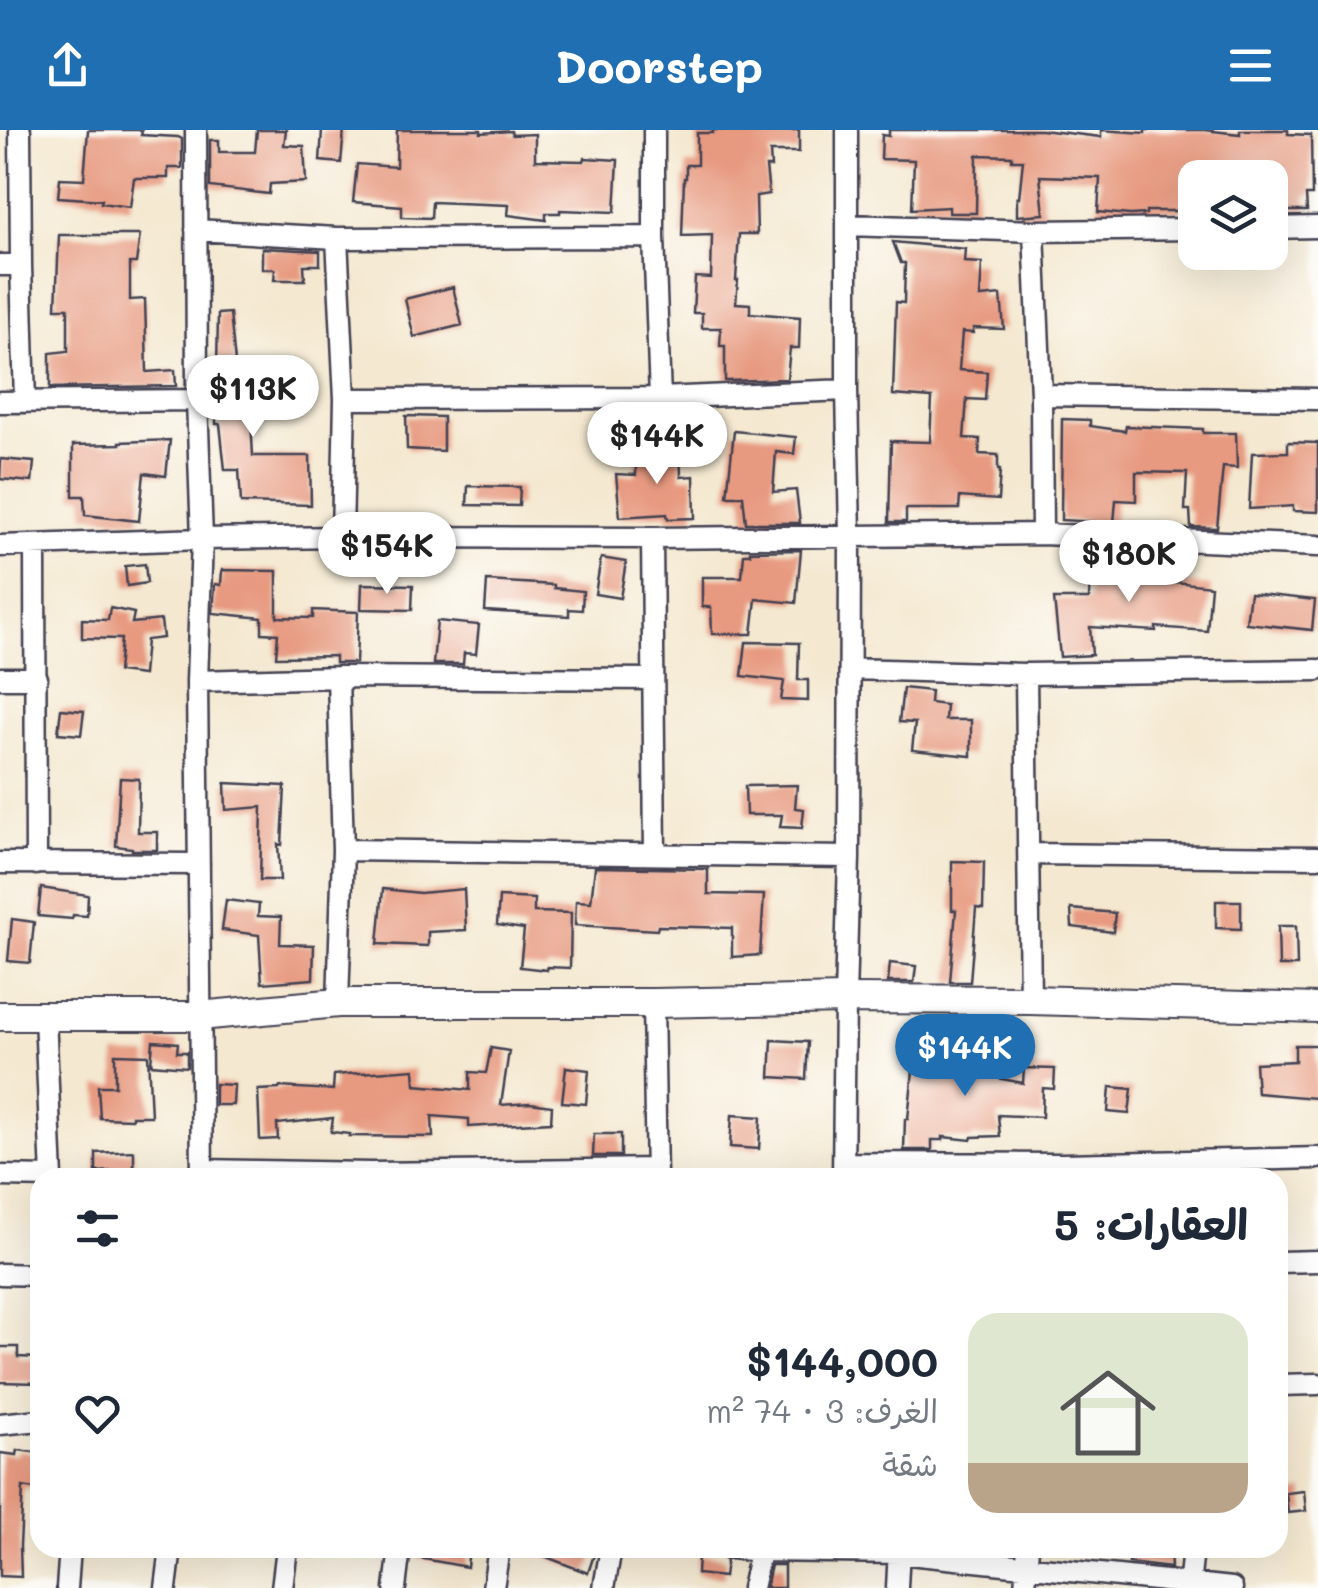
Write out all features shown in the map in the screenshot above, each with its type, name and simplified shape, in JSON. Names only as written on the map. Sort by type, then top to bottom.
[{"type":"street","points":[[20,130],[10,265],[25,402]]},
{"type":"street","points":[[196,130],[202,538],[197,681],[202,1168]]},
{"type":"street","points":[[654,130],[660,398]]},
{"type":"street","points":[[844,1168],[850,669],[847,130]]},
{"type":"street","points":[[847,225],[1034,231],[1178,228]]},
{"type":"street","points":[[1288,228],[1318,227]]},
{"type":"street","points":[[196,230],[337,238],[654,237]]},
{"type":"street","points":[[1034,231],[1042,534]]},
{"type":"street","points":[[337,238],[345,400],[342,537]]},
{"type":"street","points":[[345,400],[660,398],[847,390]]},
{"type":"street","points":[[1041,394],[1318,398]]},
{"type":"street","points":[[0,402],[197,400]]},
{"type":"street","points":[[0,546],[202,538],[1042,534],[1318,546]]},
{"type":"street","points":[[652,538],[655,855]]},
{"type":"street","points":[[35,546],[36,864]]},
{"type":"street","points":[[850,669],[1026,674],[1318,670]]},
{"type":"street","points":[[1026,674],[1030,1000]]},
{"type":"street","points":[[0,678],[37,678]]},
{"type":"street","points":[[338,678],[342,850],[338,1004]]},
{"type":"street","points":[[197,681],[652,679]]},
{"type":"street","points":[[342,850],[849,858]]},
{"type":"street","points":[[1030,854],[1318,857]]},
{"type":"street","points":[[0,863],[199,864]]},
{"type":"street","points":[[0,1016],[200,1016],[338,1004],[845,1000],[1030,1000],[1318,1008]]},
{"type":"street","points":[[653,1003],[656,1168]]},
{"type":"street","points":[[45,1016],[52,1168]]},
{"type":"street","points":[[1123,1168],[1318,1158]]},
{"type":"street","points":[[0,1176],[30,1177]]},
{"type":"street","points":[[1288,1262],[1318,1261]]},
{"type":"street","points":[[0,1274],[30,1276]]},
{"type":"street","points":[[1288,1385],[1318,1384]]},
{"type":"street","points":[[0,1424],[30,1421]]},
{"type":"street","points":[[67,1588],[69,1558]]},
{"type":"street","points":[[166,1588],[170,1558]]},
{"type":"street","points":[[282,1588],[286,1558]]},
{"type":"street","points":[[396,1588],[399,1558]]},
{"type":"street","points":[[493,1588],[498,1558]]},
{"type":"street","points":[[604,1588],[609,1558]]},
{"type":"street","points":[[752,1588],[759,1558]]},
{"type":"street","points":[[897,1588],[899,1558]]},
{"type":"street","points":[[956,1558],[1232,1588]]},
{"type":"street","points":[[1189,1586],[1191,1558]]},
{"type":"building","points":[[88,130],[142,130],[141,135],[178,137],[182,139],[182,168],[168,168],[168,178],[134,178],[130,207],[101,203],[102,200],[58,197],[60,178],[84,179]]},
{"type":"building","points":[[257,130],[286,130],[284,145],[304,146],[306,182],[270,184],[269,194],[210,187],[210,140],[219,140],[219,152],[255,152]]},
{"type":"building","points":[[322,130],[344,130],[341,163],[320,161]]},
{"type":"building","points":[[397,130],[535,134],[535,160],[618,160],[615,212],[560,210],[546,213],[546,220],[508,215],[509,205],[432,202],[431,218],[402,217],[402,206],[353,202],[357,164],[396,167]]},
{"type":"building","points":[[799,130],[799,152],[770,152],[771,167],[766,167],[769,194],[756,196],[757,234],[739,234],[736,280],[736,303],[750,304],[750,313],[800,317],[799,348],[790,348],[787,379],[725,381],[721,328],[702,328],[702,313],[693,313],[695,277],[711,278],[712,235],[682,236],[684,178],[686,165],[697,165],[697,133]]},
{"type":"building","points":[[889,130],[1041,130],[1101,137],[1101,130],[1240,134],[1240,130],[1288,130],[1288,134],[1311,135],[1312,195],[1306,195],[1307,211],[1288,211],[1288,160],[1178,160],[1178,211],[1130,215],[1098,212],[1100,178],[1040,176],[1044,214],[1017,216],[1023,160],[977,155],[976,213],[949,213],[949,207],[912,209],[914,160],[881,159],[882,135],[889,136]]},
{"type":"building","points":[[59,235],[140,235],[136,263],[130,263],[130,300],[145,299],[147,372],[175,370],[176,386],[50,388],[50,353],[68,351],[68,308],[56,308]]},
{"type":"building","points":[[893,242],[965,249],[964,262],[982,263],[980,297],[1001,295],[1004,329],[973,328],[973,333],[962,332],[959,370],[987,372],[985,400],[967,399],[964,438],[980,439],[979,454],[998,455],[998,500],[960,497],[959,509],[906,509],[906,522],[889,522],[891,441],[930,442],[932,398],[893,395],[896,302],[904,303],[905,263],[901,263]]},
{"type":"building","points":[[262,248],[320,251],[320,265],[304,265],[305,280],[274,280],[275,269],[262,269]]},
{"type":"building","points":[[453,287],[462,325],[414,337],[405,299]]},
{"type":"building","points":[[230,313],[239,402],[250,402],[253,456],[310,456],[311,505],[241,503],[239,470],[225,470],[220,424],[216,424],[218,314]]},
{"type":"building","points":[[406,416],[443,417],[443,451],[407,449]]},
{"type":"building","points":[[1062,419],[1090,420],[1090,426],[1125,431],[1126,426],[1236,433],[1237,468],[1223,467],[1217,528],[1191,527],[1190,510],[1185,510],[1187,473],[1136,472],[1136,501],[1116,500],[1114,523],[1061,520]]},
{"type":"building","points":[[734,431],[796,437],[794,454],[776,452],[773,492],[796,490],[800,523],[746,523],[743,496],[727,496]]},
{"type":"building","points":[[170,440],[166,476],[144,473],[139,521],[85,515],[84,496],[73,496],[73,445]]},
{"type":"building","points":[[1288,442],[1318,443],[1318,512],[1293,511],[1293,506],[1249,509],[1252,453],[1288,452]]},
{"type":"building","points":[[680,448],[681,477],[694,476],[695,518],[668,519],[667,514],[620,517],[616,474],[636,475],[636,457],[640,457],[641,449]]},
{"type":"building","points":[[1,459],[34,462],[32,482],[0,479]]},
{"type":"building","points":[[468,486],[520,487],[519,506],[467,505]]},
{"type":"building","points":[[801,550],[796,603],[756,599],[752,634],[712,634],[711,607],[702,607],[702,577],[742,577],[744,554],[750,551]]},
{"type":"building","points":[[601,558],[626,562],[620,598],[595,594]]},
{"type":"building","points":[[1157,560],[1157,580],[1211,586],[1207,631],[1090,627],[1092,655],[1060,657],[1054,599],[1089,599],[1091,561]]},
{"type":"building","points":[[145,564],[147,583],[127,586],[125,566]]},
{"type":"building","points":[[222,570],[277,571],[277,617],[313,618],[313,610],[358,612],[356,663],[335,663],[335,656],[276,657],[278,634],[262,633],[262,618],[213,613],[215,584],[221,585]]},
{"type":"building","points":[[487,581],[583,591],[582,610],[569,609],[569,616],[485,611]]},
{"type":"building","points":[[362,584],[413,585],[412,610],[361,609]]},
{"type":"building","points":[[1250,593],[1315,600],[1312,630],[1246,623]]},
{"type":"building","points":[[110,608],[134,613],[132,623],[161,620],[163,638],[146,640],[143,675],[118,672],[121,639],[82,638],[82,619],[108,620]]},
{"type":"building","points":[[437,621],[479,625],[476,654],[464,653],[463,664],[433,664]]},
{"type":"building","points":[[746,642],[799,643],[798,680],[808,680],[808,701],[781,700],[784,681],[742,676]]},
{"type":"building","points":[[903,688],[931,691],[930,703],[946,705],[945,720],[971,720],[971,756],[912,750],[915,723],[899,722]]},
{"type":"building","points":[[61,709],[84,711],[81,735],[58,733]]},
{"type":"building","points":[[120,778],[139,779],[138,832],[157,832],[157,850],[116,846]]},
{"type":"building","points":[[225,783],[285,786],[282,845],[278,844],[280,880],[260,880],[262,807],[226,810]]},
{"type":"building","points":[[797,785],[795,808],[804,809],[802,828],[780,827],[782,815],[746,815],[745,786]]},
{"type":"building","points":[[952,861],[984,862],[983,909],[976,908],[970,982],[950,982],[956,910],[952,910]]},
{"type":"building","points":[[595,867],[708,869],[708,894],[764,895],[760,955],[732,957],[732,928],[658,926],[657,930],[575,925],[576,901],[591,902]]},
{"type":"building","points":[[41,888],[88,895],[87,916],[38,916]]},
{"type":"building","points":[[383,889],[420,893],[464,889],[466,930],[428,932],[428,946],[378,944]]},
{"type":"building","points":[[499,897],[534,899],[534,912],[571,913],[570,968],[520,967],[524,929],[497,925]]},
{"type":"building","points":[[226,900],[259,904],[258,916],[281,917],[280,944],[314,945],[313,979],[262,983],[259,935],[222,930]]},
{"type":"building","points":[[1216,901],[1241,901],[1241,929],[1216,928]]},
{"type":"building","points":[[1071,909],[1115,913],[1113,932],[1072,927]]},
{"type":"building","points":[[12,919],[34,922],[30,963],[8,961]]},
{"type":"building","points":[[1278,926],[1296,926],[1297,966],[1279,966]]},
{"type":"building","points":[[890,963],[916,966],[914,982],[888,982]]},
{"type":"building","points":[[772,1040],[808,1042],[806,1079],[770,1077]]},
{"type":"building","points":[[153,1041],[178,1043],[177,1052],[187,1052],[187,1067],[151,1064]]},
{"type":"building","points":[[916,1041],[956,1045],[953,1072],[974,1071],[1023,1083],[1024,1068],[1055,1069],[1054,1089],[1043,1088],[1042,1117],[998,1115],[1000,1136],[971,1140],[943,1137],[932,1140],[932,1150],[904,1150]]},
{"type":"building","points":[[1295,1045],[1316,1045],[1315,1098],[1257,1093],[1255,1063],[1295,1061]]},
{"type":"building","points":[[491,1048],[509,1051],[501,1105],[552,1106],[551,1122],[469,1127],[469,1119],[432,1116],[433,1137],[349,1136],[331,1132],[333,1118],[277,1124],[278,1139],[260,1140],[258,1090],[333,1090],[334,1075],[414,1069],[415,1085],[470,1090],[470,1072],[486,1073]]},
{"type":"building","points":[[115,1054],[148,1055],[151,1116],[100,1118],[98,1086],[115,1086]]},
{"type":"building","points":[[566,1067],[589,1070],[586,1104],[562,1102]]},
{"type":"building","points":[[215,1084],[234,1085],[233,1105],[215,1105]]},
{"type":"building","points":[[1110,1087],[1132,1089],[1129,1114],[1108,1112]]},
{"type":"building","points":[[732,1115],[761,1117],[759,1149],[730,1147]]},
{"type":"building","points":[[594,1134],[621,1134],[621,1156],[593,1156]]},
{"type":"building","points":[[134,1151],[134,1168],[96,1168],[96,1153]]},
{"type":"building","points":[[0,1347],[18,1347],[18,1357],[30,1358],[30,1383],[0,1382]]},
{"type":"building","points":[[18,1450],[30,1452],[30,1488],[23,1487],[21,1577],[0,1576],[0,1453],[17,1455]]},
{"type":"building","points":[[1304,1491],[1306,1511],[1288,1513],[1288,1493]]},
{"type":"building","points":[[418,1558],[468,1558],[467,1567]]},
{"type":"building","points":[[549,1558],[593,1558],[588,1573]]},
{"type":"building","points":[[698,1558],[726,1561],[724,1577],[697,1574]]},
{"type":"building","points":[[1130,1558],[1170,1558],[1171,1568],[1129,1563]]},
{"type":"building","points":[[771,1565],[784,1565],[784,1588],[766,1588]]}]
